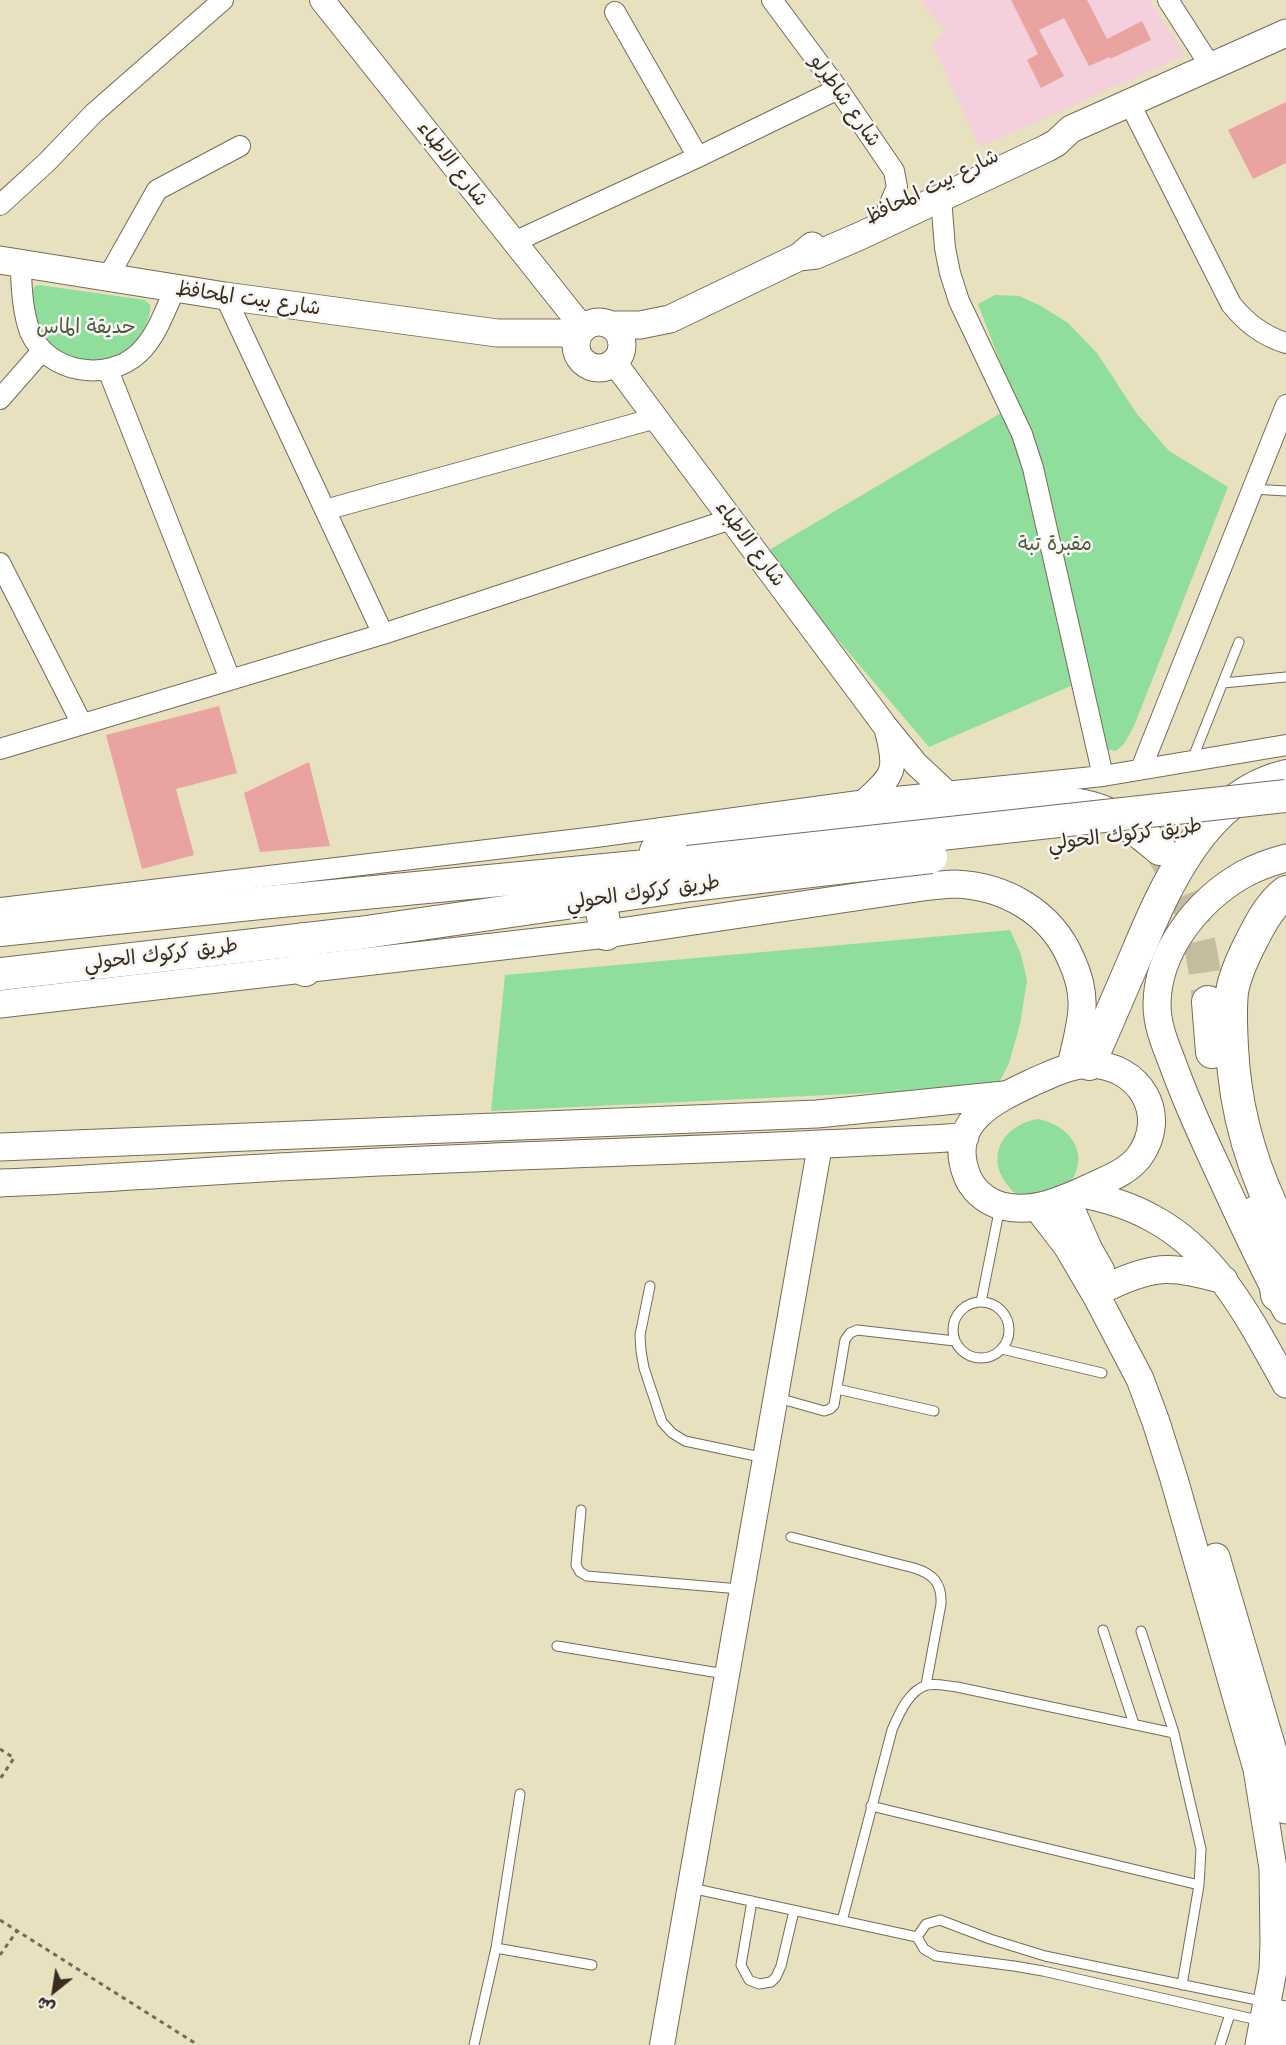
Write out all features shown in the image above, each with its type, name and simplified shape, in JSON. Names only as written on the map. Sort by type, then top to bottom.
[{"type":"highway","points":[[1080,1065],[1157,908],[1208,826],[1240,796],[1286,776]]},
{"type":"highway","name":"طريق كركوك الحولي","points":[[0,974],[303,939],[600,898],[689,873],[1286,796]]},
{"type":"highway","points":[[628,869],[663,847],[675,844],[1011,803],[1072,804],[1113,814],[1160,849]]},
{"type":"highway","name":"طريق كركوك الحولي","points":[[0,930],[628,869],[689,873],[1286,816]]},
{"type":"highway","points":[[1286,892],[1268,912],[1250,944],[1236,976],[1230,1014],[1238,1105],[1246,1143],[1265,1193],[1286,1235]]},
{"type":"highway","points":[[600,898],[606,934]]},
{"type":"highway","points":[[303,939],[305,970]]},
{"type":"highway","points":[[1208,1002],[1215,1077],[1222,1116],[1230,1148],[1271,1250],[1282,1303]]},
{"type":"main road","name":"شارع بيت المحافظ","points":[[588,336],[588,364],[596,367],[606,366],[646,340],[670,320],[799,258],[816,255],[941,198],[1056,143],[1071,129],[1286,33]]},
{"type":"main road","name":"شارع بيت المحافظ","points":[[799,258],[816,243],[1049,131],[1071,129]]},
{"type":"main road","name":"شارع بيت المحافظ","points":[[10,262],[175,289],[497,333],[588,336],[670,320]]},
{"type":"main road","points":[[588,336],[617,330],[622,347],[616,359]]},
{"type":"main road","points":[[1282,1303],[1187,1103],[1159,1026],[1157,989],[1168,954],[1191,919],[1207,901],[1245,873],[1286,858]]},
{"type":"main road","points":[[0,1005],[606,934],[955,884],[986,889],[1017,899],[1044,918],[1064,943],[1077,973],[1082,1006],[1080,1065]]},
{"type":"main road","points":[[1080,1065],[1110,1066],[1120,1070],[1136,1082],[1146,1098],[1150,1119],[1146,1144],[1133,1164],[1124,1172],[1072,1195],[1037,1207],[1000,1206],[981,1195],[967,1177],[963,1155],[965,1137],[971,1123],[985,1107],[1004,1095],[1080,1065]]},
{"type":"main road","points":[[0,1147],[817,1113],[1004,1095]]},
{"type":"main road","points":[[1150,1119],[1187,1103]]},
{"type":"main road","points":[[817,1113],[820,1145]]},
{"type":"main road","points":[[0,1183],[338,1164],[965,1137]]},
{"type":"main road","points":[[1072,1195],[1125,1205],[1154,1218],[1194,1247],[1224,1280],[1286,1384]]},
{"type":"main road","points":[[1072,1195],[1089,1250],[1110,1286],[1173,1417],[1182,1475],[1264,1801],[1273,1868],[1273,2019],[1280,2045]]},
{"type":"main road","points":[[1037,1207],[1067,1246],[1122,1341],[1140,1379],[1156,1422],[1182,1475],[1278,1768],[1286,1810]]},
{"type":"main road","points":[[1110,1286],[1160,1269],[1189,1270],[1224,1280]]},
{"type":"street","name":"شارع الاطباء","points":[[322,0],[588,336]]},
{"type":"street","name":"شارع شاطرلو","points":[[772,0],[838,88],[894,171],[897,187],[888,208]]},
{"type":"street","points":[[1168,0],[1211,67]]},
{"type":"street","points":[[0,205],[34,175],[94,113],[219,1]]},
{"type":"street","points":[[615,12],[698,157]]},
{"type":"street","points":[[514,242],[698,157],[838,88]]},
{"type":"street","points":[[1130,102],[1231,304],[1254,328],[1274,339],[1286,342]]},
{"type":"street","points":[[108,277],[157,190],[240,146]]},
{"type":"street","points":[[941,198],[947,256],[959,301],[1022,434],[1034,468],[1103,776]]},
{"type":"street","points":[[10,262],[31,333],[42,351],[53,360],[90,371],[108,370],[138,354],[151,339],[175,289]]},
{"type":"street","points":[[225,296],[383,634]]},
{"type":"street","points":[[0,399],[42,351]]},
{"type":"street","name":"شارع الاطباء","points":[[616,359],[656,418],[885,726],[916,764],[946,792]]},
{"type":"street","points":[[108,370],[230,679]]},
{"type":"street","points":[[1141,769],[1286,405]]},
{"type":"street","points":[[325,510],[656,418]]},
{"type":"street","points":[[0,749],[383,634],[731,519]]},
{"type":"street","points":[[0,563],[82,724]]},
{"type":"street","name":"شارع الاطباء","points":[[866,800],[886,781],[893,764],[893,754],[885,726]]},
{"type":"street","points":[[0,908],[584,838],[866,800],[1103,776],[1286,745]]},
{"type":"street","points":[[662,2045],[820,1145]]},
{"type":"lane","points":[[1252,489],[1286,491]]},
{"type":"lane","points":[[1192,760],[1239,642]]},
{"type":"lane","points":[[1223,683],[1286,677]]},
{"type":"lane","points":[[981,1302],[1000,1206]]},
{"type":"lane","points":[[650,1286],[640,1335],[641,1352],[662,1422],[672,1434],[685,1441],[765,1458]]},
{"type":"lane","points":[[981,1302],[996,1306],[1007,1318],[1009,1334],[1002,1349],[996,1354],[981,1358],[965,1354],[955,1341],[953,1334],[955,1318],[966,1306],[981,1302]]},
{"type":"lane","points":[[776,1398],[824,1411],[830,1409],[834,1405],[844,1340],[850,1333],[867,1330],[955,1341]]},
{"type":"lane","points":[[1002,1349],[1102,1373]]},
{"type":"lane","points":[[837,1389],[934,1411]]},
{"type":"lane","points":[[581,1510],[576,1565],[580,1572],[587,1576],[742,1589]]},
{"type":"lane","points":[[791,1538],[926,1571],[936,1580],[941,1592],[940,1604],[926,1685]]},
{"type":"lane","points":[[1103,1630],[1134,1724]]},
{"type":"lane","points":[[1141,1631],[1174,1733],[1201,1849],[1198,1885],[1182,1985]]},
{"type":"lane","points":[[557,1646],[727,1674]]},
{"type":"lane","points":[[842,1921],[892,1730],[901,1710],[915,1693],[926,1685],[957,1687],[1174,1733]]},
{"type":"lane","points":[[474,2045],[496,1948],[520,1794]]},
{"type":"lane","points":[[871,1806],[1198,1885]]},
{"type":"lane","points":[[690,1888],[917,1937],[924,1949],[936,1956],[1014,1966],[1230,2014],[1273,2019]]},
{"type":"lane","points":[[752,1901],[741,1965],[748,1980],[759,1984],[771,1982],[779,1972],[794,1911]]},
{"type":"lane","points":[[917,1937],[926,1924],[940,1920],[1045,1956],[1182,1985],[1273,2019]]},
{"type":"lane","points":[[496,1948],[592,1965]]},
{"type":"lane","points":[[1220,2045],[1230,2014]]},
{"type":"path","points":[[0,1749],[14,1758],[0,1779]]},
{"type":"path","points":[[0,1920],[198,2045]]},
{"type":"path","points":[[0,1955],[17,1931]]},
{"type":"shaded area","points":[[920,0],[1149,0],[1185,55],[980,147],[932,44],[945,31]]},
{"type":"green space","name":"حديقة الماس","points":[[39,285],[145,300],[150,305],[149,316],[145,327],[134,343],[118,354],[101,360],[83,360],[66,356],[50,346],[39,332],[31,299],[33,289]]},
{"type":"green space","name":"مقبرة تبة","points":[[995,295],[1019,296],[1041,306],[1068,323],[1097,353],[1137,414],[1169,451],[1228,487],[1134,726],[1124,744],[1116,751],[1105,749],[1087,679],[929,747],[764,553],[1016,404],[978,304]]},
{"type":"green space","points":[[1010,930],[1021,954],[1027,981],[1020,1024],[1009,1063],[997,1087],[491,1111],[505,975]]},
{"type":"green space","points":[[1038,1119],[1059,1127],[1074,1142],[1078,1152],[1076,1172],[1065,1190],[1058,1194],[1019,1195],[1010,1188],[1000,1172],[998,1151],[1008,1134],[1027,1122]]},
{"type":"building","points":[[1011,0],[1087,0],[1107,39],[1142,21],[1151,40],[1089,66],[1064,18],[1039,30],[1064,76],[1041,88],[1027,60],[1038,54]]},
{"type":"building","points":[[1286,102],[1286,163],[1253,179],[1228,130]]},
{"type":"building","points":[[219,706],[237,773],[176,789],[194,855],[142,869],[106,735]]},
{"type":"building","points":[[309,762],[330,846],[260,852],[244,793]]},
{"type":"tunnel","points":[[1162,853],[1182,889],[1195,925],[1208,1002]]}]
